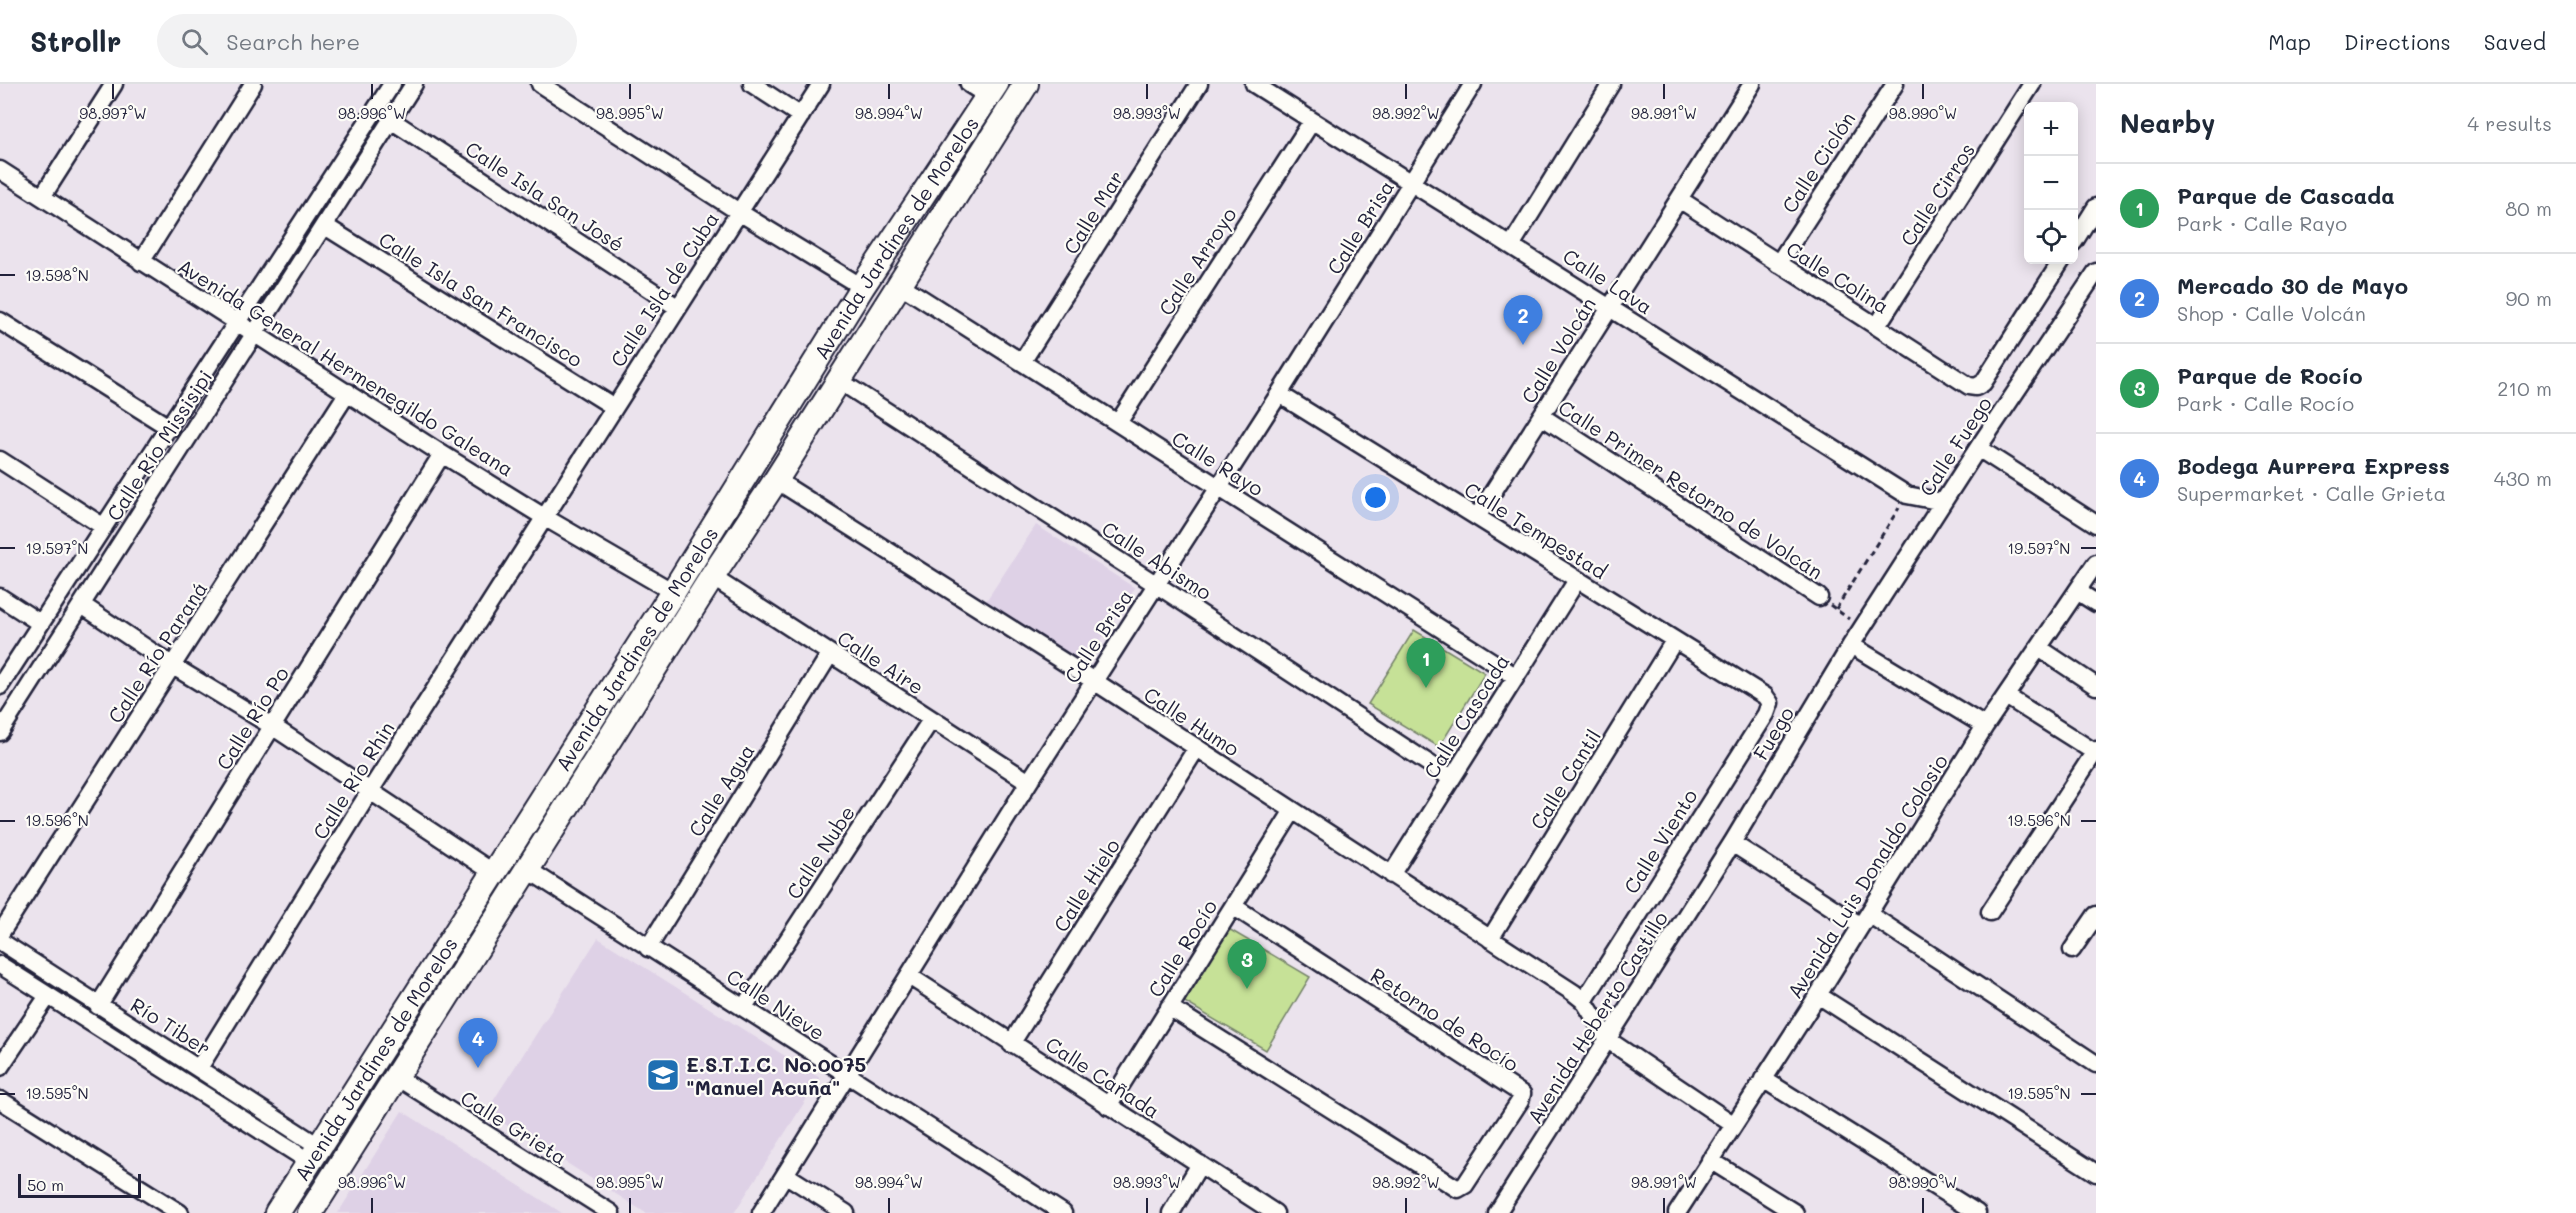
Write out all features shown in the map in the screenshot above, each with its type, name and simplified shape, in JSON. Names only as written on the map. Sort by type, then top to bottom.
[{"type":"main road","name":"Avenida Jardines de Morelos","points":[[310,1213],[1026,84]]},
{"type":"main road","name":"Avenida Jardines de Morelos","points":[[278,1213],[673,592],[984,88]]},
{"type":"main road","points":[[839,324],[864,340]]},
{"type":"main road","points":[[723,512],[745,527]]},
{"type":"main road","points":[[433,966],[458,979]]},
{"type":"street","points":[[42,197],[114,84]]},
{"type":"street","points":[[141,262],[253,84]]},
{"type":"street","name":"Calle Río Missisipi","points":[[0,686],[392,84]]},
{"type":"street","name":"Calle Río Missisipi","points":[[0,732],[414,84]]},
{"type":"street","points":[[540,84],[739,212],[862,287]]},
{"type":"street","points":[[752,84],[801,116]]},
{"type":"street","name":"Calle Isla de Cuba","points":[[544,517],[821,84]]},
{"type":"street","name":"Calle Mar","points":[[1022,362],[1199,84]]},
{"type":"street","name":"Calle Lava","points":[[1254,84],[1512,244],[1609,308],[1907,495],[1943,502]]},
{"type":"street","name":"Calle Brisa","points":[[761,1213],[1029,782],[1279,394],[1473,84]]},
{"type":"street","points":[[1512,244],[1611,84]]},
{"type":"street","name":"Calle Volcán","points":[[1478,518],[1752,84]]},
{"type":"street","name":"Calle Ciclón","points":[[1778,264],[1894,84]]},
{"type":"street","name":"Calle Cirros","points":[[1877,326],[2032,84]]},
{"type":"street","name":"Calle Isla San José","points":[[391,120],[677,307]]},
{"type":"street","name":"Calle Arroyo","points":[[1118,423],[1312,121]]},
{"type":"street","name":"Avenida General Hermenegildo Galeana","points":[[0,170],[442,454],[673,592]]},
{"type":"street","name":"Calle Colina","points":[[1679,199],[1969,386],[1976,387]]},
{"type":"street","points":[[2078,234],[2096,207]]},
{"type":"street","name":"Calle Isla San Francisco","points":[[325,226],[614,407]]},
{"type":"street","name":"Calle Fuego","points":[[1976,387],[1983,383],[2059,264]]},
{"type":"street","name":"Calle Fuego","points":[[1851,645],[1978,448],[2096,272]]},
{"type":"street","name":"Calle Rayo","points":[[899,284],[1515,676]]},
{"type":"street","points":[[0,321],[170,428]]},
{"type":"street","name":"Calle Abismo","points":[[838,381],[1157,585],[1451,778]]},
{"type":"street","name":"Calle Río Paraná","points":[[0,934],[348,392]]},
{"type":"street","name":"Calle Tempestad","points":[[1279,394],[1766,696],[1770,703]]},
{"type":"street","name":"Calle Primer Retorno de Volcán","points":[[1541,416],[1819,597]]},
{"type":"street","points":[[1978,448],[2096,524]]},
{"type":"street","name":"Calle Río Po","points":[[98,1006],[442,454]]},
{"type":"street","points":[[0,460],[104,527]]},
{"type":"street","points":[[136,479],[155,491]]},
{"type":"street","name":"Calle Humo","points":[[776,480],[1094,681],[1584,1001]]},
{"type":"street","name":"Calle Río Rhin","points":[[199,1068],[370,791],[544,517]]},
{"type":"street","name":"Avenida Luis Donaldo Colosio","points":[[1679,1212],[1710,1160],[1818,995],[1985,726],[2096,563]]},
{"type":"street","name":"Calle Aire","points":[[712,577],[1029,782]]},
{"type":"street","name":"Calle Cascada","points":[[1391,875],[1577,580]]},
{"type":"street","points":[[2077,591],[2096,603]]},
{"type":"street","points":[[0,597],[40,623]]},
{"type":"street","points":[[82,605],[173,666],[272,726],[494,873]]},
{"type":"street","name":"Calle Cantil","points":[[1490,939],[1674,641]]},
{"type":"street","points":[[1851,645],[1985,726]]},
{"type":"street","name":"Fuego","points":[[1732,843],[1851,645]]},
{"type":"street","points":[[2038,648],[2096,686]]},
{"type":"street","name":"Calle Agua","points":[[648,948],[830,654]]},
{"type":"street","points":[[1990,912],[2096,752],[2006,696]]},
{"type":"street","name":"Calle Viento","points":[[1584,1001],[1766,714],[1770,703]]},
{"type":"street","name":"Calle Nube","points":[[744,1007],[931,720]]},
{"type":"street","name":"Calle Hielo","points":[[1011,1044],[1196,749]]},
{"type":"street","name":"Calle Rocío","points":[[1108,1106],[1292,812]]},
{"type":"street","points":[[1732,843],[1865,920],[2096,1064]]},
{"type":"street","name":"Avenida Heberto Castillo","points":[[1497,1213],[1732,843]]},
{"type":"street","name":"Calle Nieve","points":[[527,869],[1063,1213]]},
{"type":"street","name":"Retorno de Rocío","points":[[1169,1007],[1458,1189],[1465,1185],[1520,1101],[1522,1094],[1233,906]]},
{"type":"street","points":[[2072,950],[2096,915]]},
{"type":"street","name":"Río Tiber","points":[[0,940],[98,1006],[199,1068],[315,1154]]},
{"type":"street","name":"Río Tiber","points":[[0,965],[143,1054],[315,1154]]},
{"type":"street","name":"Calle Cañada","points":[[909,976],[1275,1213]]},
{"type":"street","points":[[1818,995],[2096,1173]]},
{"type":"street","points":[[0,1067],[48,996]]},
{"type":"street","points":[[1584,1001],[1608,1040],[1734,1125]]},
{"type":"street","points":[[143,1054],[152,1039]]},
{"type":"street","name":"Calle Grieta","points":[[395,1076],[611,1213]]},
{"type":"street","points":[[1763,1079],[1977,1213]]},
{"type":"street","points":[[0,1100],[180,1213]]},
{"type":"street","points":[[1710,1160],[1795,1213]]},
{"type":"street","points":[[1171,1213],[1200,1164]]},
{"type":"street","points":[[786,1175],[846,1213]]},
{"type":"path","points":[[1836,609],[1907,495]]},
{"type":"path","points":[[1819,597],[1860,630]]},
{"type":"shaded area","points":[[1036,525],[1135,588],[1085,664],[986,601]]},
{"type":"shaded area","name":"E.S.T.I.C. No.0075 \"Manuel Acuña\"","points":[[598,938],[820,1078],[734,1213],[646,1213],[486,1112]]},
{"type":"shaded area","points":[[402,1111],[562,1213],[338,1213]]},
{"type":"green space","points":[[1414,630],[1485,673],[1439,747],[1368,704]]},
{"type":"green space","points":[[1227,928],[1310,977],[1266,1050],[1183,1001]]},
{"type":"place","name":"Mercado 30 de Mayo","points":[[1523,345]]},
{"type":"place","name":"Parque de Cascada","points":[[1426,688]]},
{"type":"place","name":"Parque de Rocío","points":[[1247,989]]},
{"type":"place","name":"Bodega Aurrera Express","points":[[478,1068]]},
{"type":"place","name":"E.S.T.I.C. No.0075 \"Manuel Acuña\"","points":[[663,1075]]}]
